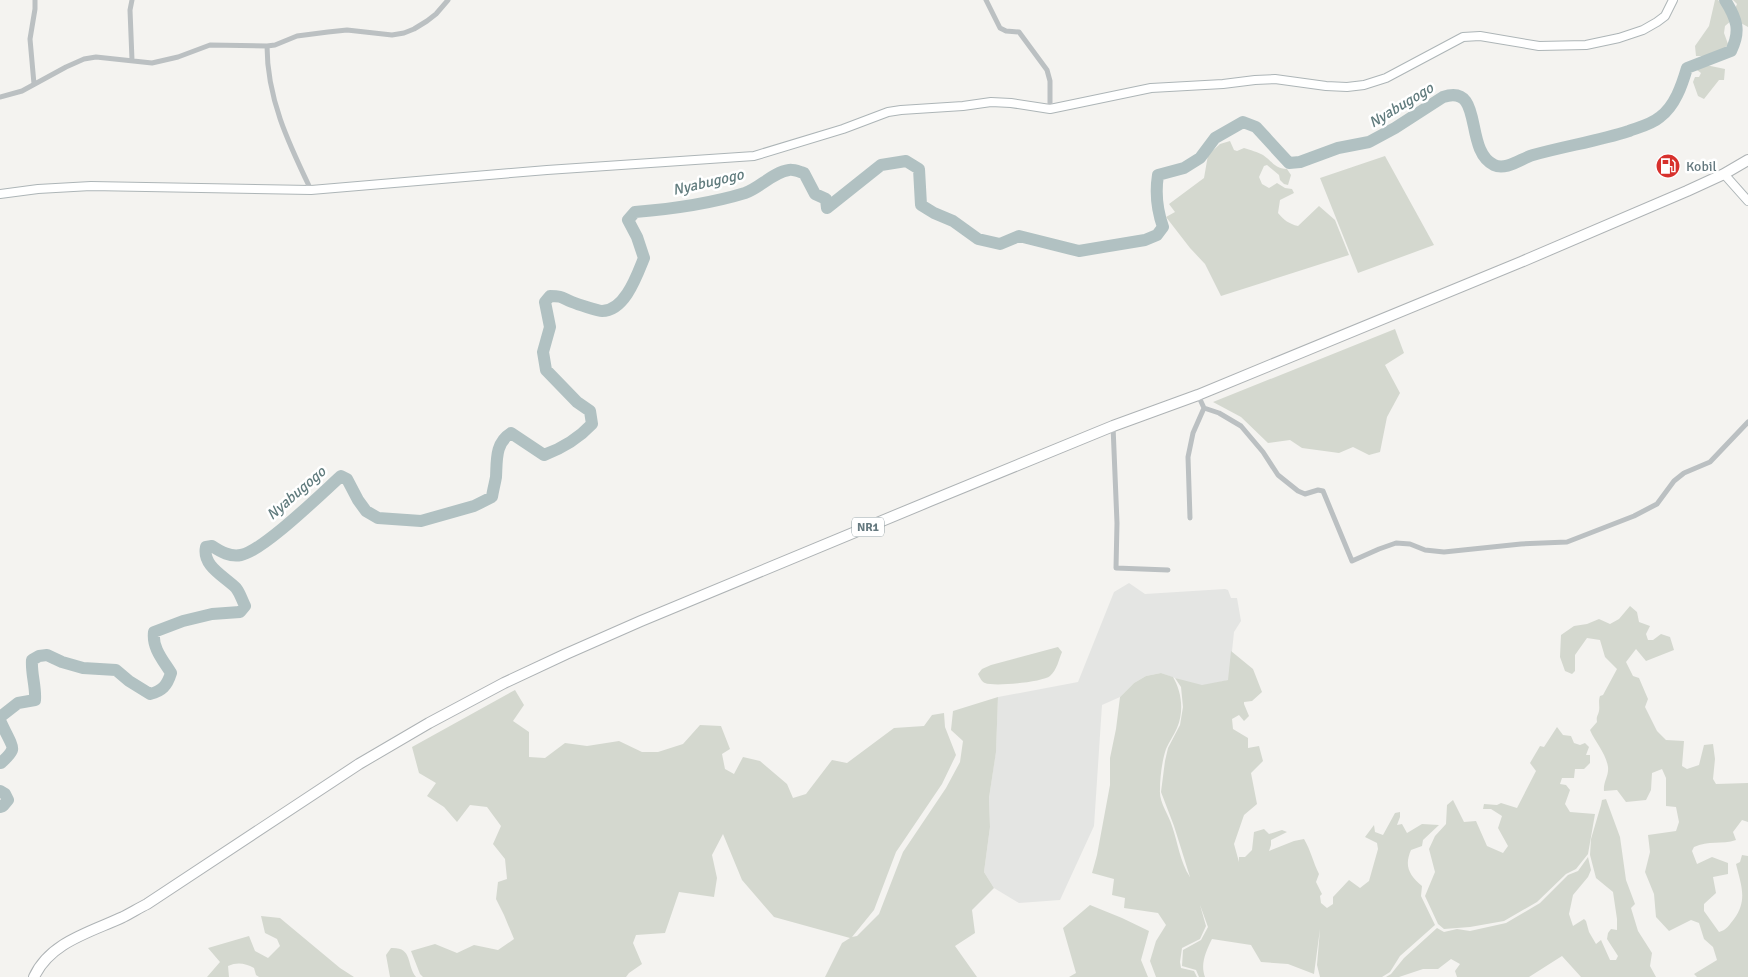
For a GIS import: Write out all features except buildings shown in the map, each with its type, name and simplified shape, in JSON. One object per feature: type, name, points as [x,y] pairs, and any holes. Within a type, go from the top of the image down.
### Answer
[{"type":"highway","name":"NR1","points":[[34,977],[37,970],[51,954],[72,940],[147,904],[359,764],[429,723],[504,684],[641,621],[1113,426],[1198,395],[1521,262],[1724,174],[1748,160]]},
{"type":"main road","points":[[0,194],[38,189],[91,186],[311,190],[548,170],[754,156],[843,129],[888,112],[901,110],[963,106],[991,102],[1050,109],[1151,88],[1275,79],[1347,87],[1386,78],[1463,37],[1480,36],[1539,46],[1586,45],[1619,38],[1643,30],[1657,22],[1665,16],[1673,0]]},
{"type":"main road","points":[[1724,174],[1748,201]]},
{"type":"street","points":[[34,84],[30,39],[36,9],[35,0]]},
{"type":"street","points":[[132,0],[130,10],[132,60]]},
{"type":"street","points":[[0,97],[22,91],[84,60],[101,57],[132,60],[142,63],[160,61],[210,45],[267,46],[275,45],[298,36],[348,30],[392,35],[404,33],[427,21],[448,0]]},
{"type":"street","points":[[986,0],[1000,28],[1006,31],[1019,32],[1047,70],[1050,81],[1050,109]]},
{"type":"street","points":[[267,46],[267,69],[272,93],[286,136],[311,190]]},
{"type":"street","points":[[1198,395],[1204,408],[1219,413],[1241,426],[1263,452],[1278,475],[1302,494],[1318,490],[1323,491],[1352,560],[1396,543],[1410,544],[1426,550],[1444,552],[1521,544],[1567,542],[1634,516],[1657,504],[1674,481],[1684,473],[1710,462],[1748,422]]},
{"type":"street","points":[[1190,518],[1188,457],[1193,432],[1204,408]]},
{"type":"street","points":[[1113,426],[1117,523],[1116,568],[1168,570]]},
{"type":"shaded area","points":[[1715,0],[1718,0],[1726,8],[1732,20],[1725,26],[1724,33],[1728,44],[1718,53],[1696,56],[1695,46],[1709,26]]},
{"type":"shaded area","points":[[1733,0],[1748,0],[1748,27],[1739,22],[1735,9],[1737,4]]},
{"type":"shaded area","points":[[1701,64],[1725,69],[1724,80],[1719,80],[1704,99],[1698,96],[1693,82],[1695,77],[1699,77],[1701,73],[1697,70]]},
{"type":"shaded area","points":[[1230,141],[1234,150],[1237,151],[1244,148],[1256,152],[1277,166],[1287,169],[1291,175],[1288,185],[1284,184],[1280,180],[1279,175],[1267,165],[1264,166],[1259,177],[1262,184],[1269,188],[1277,183],[1285,188],[1292,189],[1294,193],[1280,200],[1278,213],[1282,218],[1298,226],[1319,206],[1335,220],[1349,255],[1221,296],[1205,264],[1166,217],[1175,212],[1169,204],[1204,178],[1208,155],[1220,144]]},
{"type":"shaded area","points":[[1385,156],[1434,245],[1358,273],[1320,178]]},
{"type":"shaded area","points":[[1395,329],[1404,353],[1385,365],[1400,393],[1387,417],[1380,452],[1369,455],[1353,447],[1339,453],[1302,448],[1290,440],[1268,443],[1241,417],[1213,402]]},
{"type":"shaded area","points":[[1129,583],[1145,594],[1225,589],[1228,590],[1231,598],[1237,598],[1241,621],[1234,632],[1229,680],[1202,686],[1161,673],[1146,676],[1134,683],[1120,697],[1102,705],[1094,826],[1060,900],[1019,903],[994,888],[984,872],[990,827],[989,798],[996,751],[998,697],[1078,682],[1114,592]]},
{"type":"shaded area","points":[[1630,606],[1637,612],[1639,622],[1650,626],[1646,634],[1648,640],[1653,640],[1661,634],[1670,637],[1674,650],[1646,661],[1636,649],[1626,662],[1633,676],[1639,678],[1648,699],[1645,707],[1657,731],[1666,740],[1684,741],[1682,766],[1687,769],[1699,765],[1704,745],[1713,744],[1715,759],[1713,779],[1716,784],[1748,783],[1748,822],[1742,820],[1733,832],[1736,840],[1699,845],[1694,847],[1692,851],[1697,864],[1712,857],[1728,863],[1728,874],[1713,877],[1716,893],[1704,904],[1704,911],[1719,932],[1724,930],[1734,919],[1741,905],[1742,892],[1736,864],[1740,862],[1742,855],[1748,856],[1748,977],[1697,977],[1694,974],[1717,960],[1713,947],[1704,939],[1699,923],[1691,920],[1669,931],[1656,917],[1654,894],[1645,872],[1650,852],[1648,835],[1676,831],[1679,822],[1676,807],[1666,806],[1666,778],[1662,769],[1652,773],[1651,790],[1646,800],[1626,802],[1617,790],[1604,791],[1608,770],[1607,762],[1590,730],[1597,722],[1600,696],[1603,695],[1617,669],[1605,657],[1600,640],[1587,638],[1575,655],[1575,671],[1572,674],[1565,671],[1560,657],[1561,635],[1574,626],[1587,624],[1599,619],[1610,624],[1619,619]]},
{"type":"shaded area","points":[[1058,647],[1062,652],[1058,664],[1052,674],[1046,678],[1018,683],[990,684],[983,682],[978,674],[982,669],[991,665]]},
{"type":"shaded area","points":[[1231,651],[1253,669],[1262,692],[1252,701],[1244,702],[1249,716],[1244,721],[1239,715],[1232,719],[1233,729],[1248,738],[1248,748],[1259,746],[1263,761],[1251,773],[1257,804],[1244,815],[1234,844],[1239,862],[1239,857],[1245,857],[1252,850],[1254,832],[1264,829],[1269,834],[1282,830],[1287,832],[1271,840],[1269,851],[1304,839],[1319,874],[1316,882],[1322,894],[1320,896],[1321,903],[1327,908],[1333,904],[1333,897],[1349,880],[1360,888],[1369,881],[1378,849],[1377,843],[1365,837],[1374,825],[1375,832],[1383,835],[1395,813],[1400,812],[1397,825],[1402,824],[1407,833],[1422,824],[1439,825],[1423,840],[1422,846],[1411,850],[1408,861],[1411,874],[1422,886],[1421,896],[1435,925],[1400,956],[1390,972],[1382,977],[1320,977],[1317,965],[1320,929],[1314,974],[1288,964],[1261,962],[1251,945],[1212,939],[1203,962],[1205,977],[1199,977],[1196,970],[1182,966],[1183,950],[1201,940],[1208,927],[1200,905],[1206,926],[1200,939],[1182,948],[1180,962],[1181,968],[1194,971],[1197,977],[1156,977],[1150,961],[1156,941],[1166,925],[1158,913],[1124,908],[1125,898],[1112,895],[1114,879],[1092,873],[1110,785],[1110,758],[1120,697],[1134,683],[1146,676],[1161,673],[1173,677],[1176,683],[1181,702],[1181,715],[1163,759],[1160,795],[1172,826],[1181,859],[1190,877],[1161,792],[1168,748],[1180,725],[1183,707],[1181,687],[1175,678],[1202,685],[1228,680]]},
{"type":"shaded area","points":[[515,690],[524,705],[513,721],[529,732],[529,757],[545,758],[565,743],[587,746],[619,741],[642,752],[658,752],[683,744],[700,725],[721,726],[730,749],[722,754],[725,769],[734,774],[743,757],[760,761],[787,784],[793,798],[806,794],[832,760],[847,763],[894,728],[924,726],[932,715],[944,713],[945,727],[956,755],[942,784],[896,852],[874,910],[852,937],[857,936],[879,914],[903,852],[946,788],[960,762],[963,741],[951,730],[953,711],[998,697],[996,752],[989,798],[990,827],[984,872],[994,888],[972,910],[975,933],[955,946],[977,977],[825,977],[842,943],[850,938],[774,917],[742,880],[723,834],[712,855],[717,878],[714,897],[679,892],[665,933],[636,935],[633,943],[642,964],[626,977],[423,977],[411,951],[435,944],[457,953],[474,945],[498,950],[514,939],[496,899],[498,882],[507,879],[505,859],[493,844],[501,826],[487,807],[470,805],[457,822],[444,807],[427,796],[436,783],[419,773],[412,747]]},
{"type":"shaded area","points":[[1557,727],[1563,735],[1571,736],[1574,743],[1580,745],[1585,743],[1589,747],[1586,755],[1590,755],[1590,763],[1584,769],[1575,769],[1574,778],[1562,778],[1560,784],[1566,785],[1570,790],[1565,804],[1570,812],[1595,814],[1588,854],[1576,869],[1566,874],[1537,902],[1504,921],[1444,929],[1438,924],[1425,896],[1435,872],[1429,849],[1435,836],[1446,824],[1447,805],[1453,800],[1464,822],[1476,821],[1487,846],[1503,853],[1508,846],[1498,828],[1502,816],[1491,809],[1483,809],[1484,804],[1497,805],[1501,803],[1517,808],[1536,771],[1530,763],[1540,746],[1544,747]]},
{"type":"shaded area","points":[[1606,799],[1620,837],[1626,880],[1635,904],[1631,908],[1638,931],[1652,953],[1650,966],[1656,977],[1581,977],[1562,956],[1529,977],[1457,977],[1455,971],[1460,964],[1451,959],[1438,969],[1423,969],[1399,977],[1386,977],[1437,928],[1444,932],[1457,929],[1470,931],[1506,923],[1540,903],[1568,875],[1578,871],[1588,857],[1591,870],[1588,877],[1573,895],[1569,914],[1573,926],[1584,919],[1596,944],[1601,940],[1610,960],[1616,960],[1618,956],[1607,939],[1611,929],[1617,930],[1613,892],[1596,878],[1590,855],[1591,839],[1602,800]]},
{"type":"shaded area","points":[[1090,905],[1149,931],[1141,960],[1148,977],[1069,977],[1076,973],[1063,928]]},
{"type":"shaded area","points":[[261,916],[280,918],[340,968],[354,977],[259,977],[256,975],[254,968],[238,964],[228,966],[229,977],[207,977],[220,962],[208,948],[249,936],[255,951],[268,958],[280,946],[277,939],[265,933]]},
{"type":"shaded area","points":[[391,948],[398,948],[406,953],[416,977],[390,977],[386,955]]},
{"type":"waterway","name":"Nyabugogo","points":[[0,717],[18,703],[35,700],[32,660],[39,656],[47,655],[83,668],[116,670],[150,694],[161,689],[166,685],[171,673],[156,649],[154,632],[183,621],[212,614],[240,612],[245,606],[236,588],[215,570],[207,560],[206,547],[212,546],[229,555],[241,555],[251,551],[277,533],[341,476],[347,479],[366,511],[378,518],[421,521],[474,506],[492,497],[499,447],[511,433],[544,455],[576,439],[592,424],[590,411],[577,402],[546,370],[543,352],[550,327],[545,302],[550,296],[558,296],[602,311],[610,309],[624,299],[644,258],[637,237],[628,220],[635,212],[690,206],[731,197],[751,191],[777,174],[791,170],[804,173],[815,194],[826,199],[827,208],[881,165],[906,161],[919,169],[921,205],[953,221],[978,239],[1000,244],[1019,236],[1079,251],[1145,240],[1157,235],[1163,227],[1157,202],[1158,175],[1184,168],[1200,158],[1215,138],[1243,122],[1256,127],[1289,163],[1300,162],[1338,148],[1369,142],[1395,128],[1443,97],[1456,95],[1464,100],[1469,108],[1479,146],[1485,157],[1494,165],[1499,166],[1509,165],[1533,155],[1605,138],[1646,125],[1657,119],[1670,107],[1680,88],[1687,68],[1731,51],[1737,31],[1735,19],[1725,0]]},
{"type":"waterway","name":"Nyabugogo","points":[[0,720],[12,748],[9,755],[0,763]]},
{"type":"waterway","name":"Nyabugogo","points":[[0,791],[5,794],[8,800],[0,807]]},
{"type":"place","name":"Kobil","points":[[1668,166]]}]
